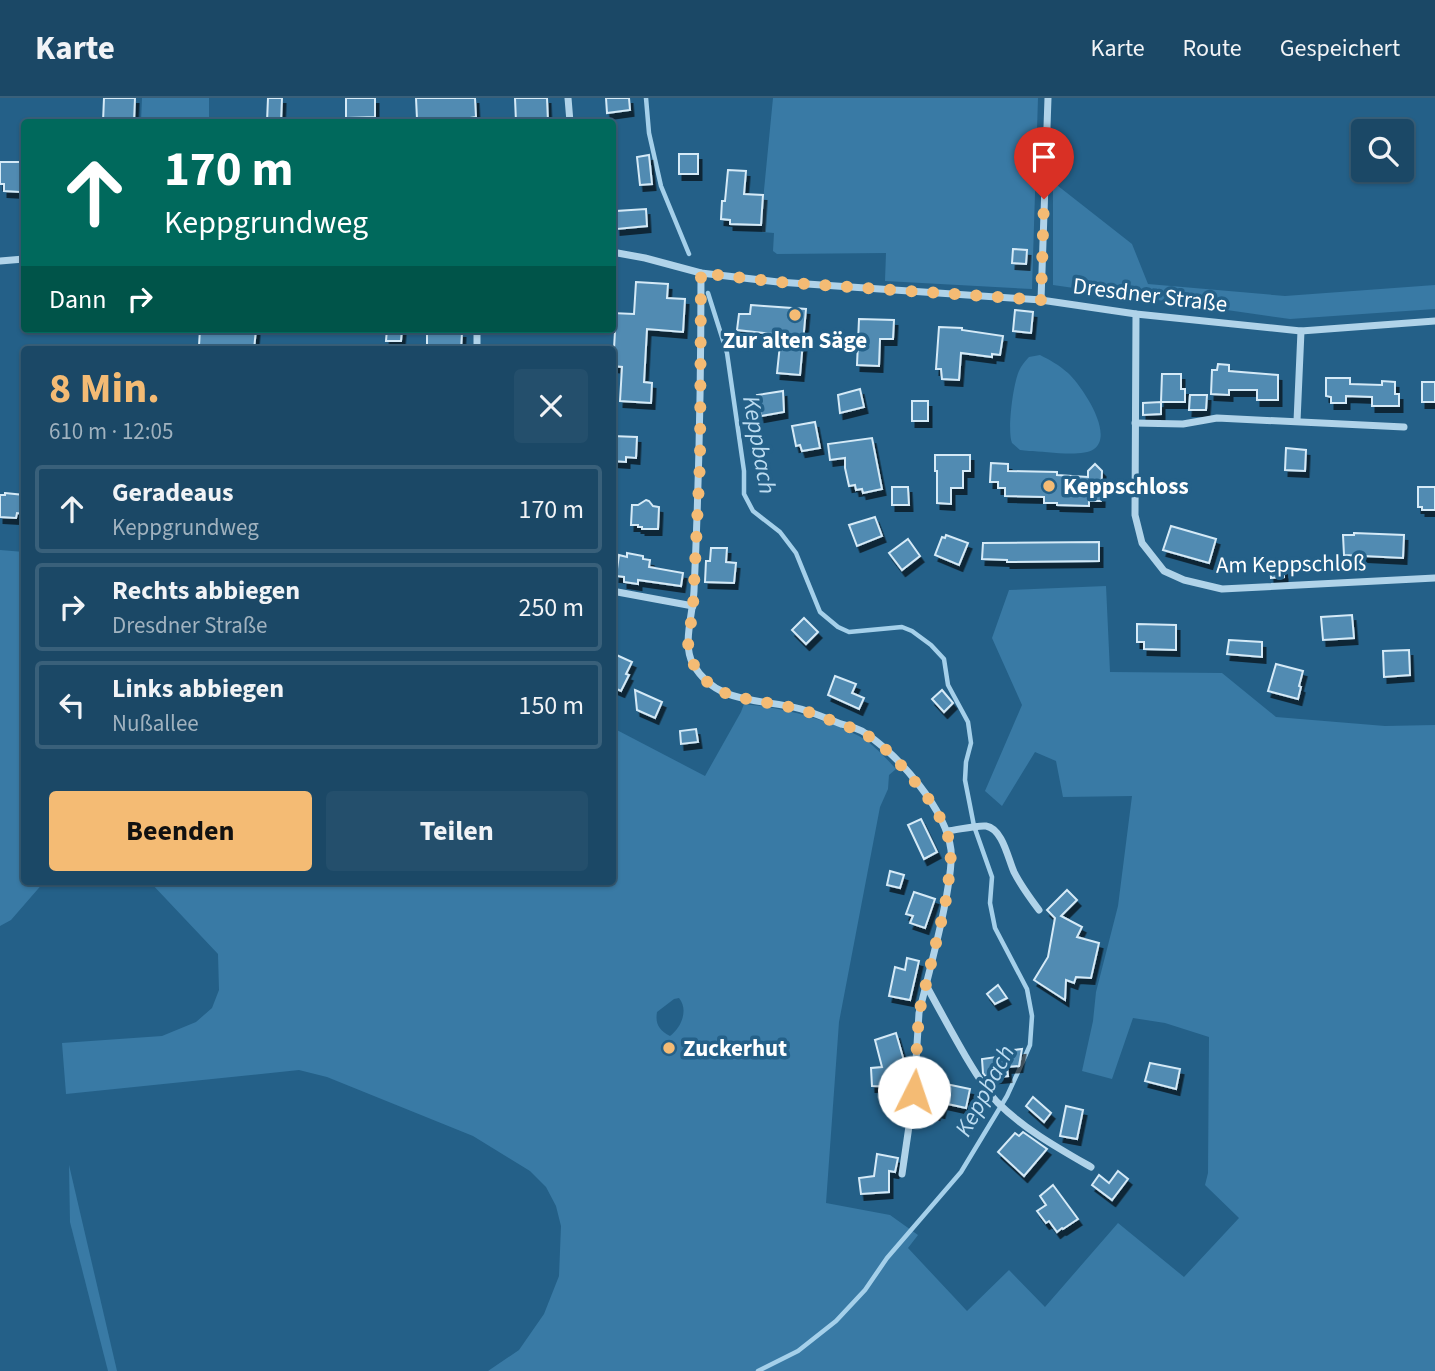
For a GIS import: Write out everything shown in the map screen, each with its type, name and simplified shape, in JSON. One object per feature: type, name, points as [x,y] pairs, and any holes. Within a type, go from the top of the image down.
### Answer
[{"type":"street","points":[[568,98],[570,119]]},
{"type":"street","points":[[1041,300],[1048,98]]},
{"type":"street","name":"Dresdner Straße","points":[[616,253],[701,273],[778,282],[1041,300],[1136,314],[1301,331],[1435,321]]},
{"type":"street","points":[[0,261],[21,259]]},
{"type":"street","points":[[701,273],[700,462],[693,606],[688,646],[692,662],[711,686],[731,696],[800,709],[863,732],[890,753],[918,784],[947,831],[951,852],[950,870],[945,906],[919,1013],[914,1092],[902,1174]]},
{"type":"street","name":"Am Keppschloß","points":[[1136,314],[1135,515],[1142,543],[1164,571],[1184,580],[1222,589],[1435,578]]},
{"type":"street","points":[[1297,421],[1301,331]]},
{"type":"street","points":[[1135,423],[1183,424],[1217,418],[1404,426]]},
{"type":"street","points":[[616,593],[693,606]]},
{"type":"street","points":[[947,831],[987,826],[995,830],[1003,842],[1014,872],[1039,910]]},
{"type":"street","points":[[926,985],[978,1077],[995,1099],[1010,1114],[1055,1146],[1091,1167]]},
{"type":"shaded area","points":[[142,98],[209,98],[209,119],[141,119]]},
{"type":"shaded area","points":[[773,98],[1038,98],[1032,289],[885,281],[886,253],[777,254],[773,251],[774,233],[762,232]]},
{"type":"shaded area","points":[[1053,182],[1132,244],[1148,284],[1285,296],[1435,285],[1435,309],[1290,319],[1053,285]]},
{"type":"shaded area","points":[[1040,355],[1068,373],[1094,410],[1101,432],[1094,449],[1072,454],[1029,451],[1020,450],[1012,443],[1010,418],[1017,377],[1029,357]]},
{"type":"shaded area","points":[[0,550],[21,552],[21,885],[41,885],[11,920],[0,926]]},
{"type":"shaded area","points":[[1106,586],[1110,672],[1222,673],[1276,717],[1385,726],[1435,725],[1435,1371],[488,1371],[519,1350],[544,1314],[559,1276],[561,1226],[556,1206],[546,1187],[530,1171],[473,1136],[327,1077],[299,1070],[66,1094],[62,1043],[162,1036],[196,1022],[212,1008],[219,990],[218,954],[153,885],[616,885],[616,730],[705,776],[744,704],[773,708],[817,719],[859,736],[896,769],[889,775],[888,789],[880,807],[839,1022],[826,1203],[890,1215],[918,1235],[908,1248],[967,1311],[1009,1270],[1045,1307],[1118,1223],[1184,1277],[1239,1218],[1205,1185],[1208,1173],[1209,1037],[1165,1023],[1133,1018],[1112,1079],[1082,1071],[1093,1021],[1096,992],[1118,906],[1132,796],[1063,797],[1056,761],[1035,752],[1002,806],[985,791],[1022,705],[992,638],[1009,590]],"holes":[[[679,998],[683,1008],[682,1018],[670,1036],[659,1026],[657,1012]]]},
{"type":"shaded area","points":[[69,1165],[117,1371],[108,1371],[70,1222]]},
{"type":"building","points":[[104,98],[135,98],[134,119],[103,119]]},
{"type":"building","points":[[268,98],[282,98],[281,119],[267,119]]},
{"type":"building","points":[[346,98],[375,98],[375,117],[346,118]]},
{"type":"building","points":[[416,98],[475,98],[476,117],[417,119]]},
{"type":"building","points":[[515,98],[547,98],[548,119],[516,119]]},
{"type":"building","points":[[606,98],[629,98],[630,110],[607,113]]},
{"type":"building","points":[[679,154],[698,154],[698,174],[679,174]]},
{"type":"building","points":[[649,155],[652,184],[640,185],[637,157]]},
{"type":"building","points":[[0,162],[21,162],[20,192],[4,191],[4,184],[0,184]]},
{"type":"building","points":[[728,170],[746,171],[744,194],[763,195],[761,225],[730,224],[730,220],[721,219]]},
{"type":"building","points":[[646,209],[647,226],[617,229],[616,211]]},
{"type":"building","points":[[1013,249],[1027,250],[1026,264],[1012,263]]},
{"type":"building","points":[[636,282],[668,284],[667,298],[685,299],[683,332],[647,329],[644,382],[652,383],[651,403],[620,401],[622,367],[616,366],[616,313],[634,314]]},
{"type":"building","points":[[751,305],[806,309],[800,375],[777,373],[781,335],[737,330],[739,314],[750,314]]},
{"type":"building","points":[[1015,310],[1033,312],[1031,333],[1013,331]]},
{"type":"building","points":[[859,319],[894,320],[893,339],[880,339],[879,366],[857,365]]},
{"type":"building","points":[[939,327],[962,328],[1003,336],[1000,355],[992,354],[992,357],[961,353],[959,380],[942,379],[941,369],[936,369]]},
{"type":"building","points":[[200,333],[256,333],[254,346],[199,346]]},
{"type":"building","points":[[387,333],[402,333],[401,341],[386,341]]},
{"type":"building","points":[[427,333],[462,333],[461,346],[427,346]]},
{"type":"building","points":[[1218,364],[1229,365],[1229,371],[1278,375],[1278,400],[1257,400],[1257,390],[1229,390],[1229,395],[1211,394],[1212,370],[1217,370]]},
{"type":"building","points":[[1162,374],[1181,374],[1181,389],[1185,389],[1185,402],[1161,402]]},
{"type":"building","points":[[1326,378],[1350,378],[1350,384],[1382,385],[1382,381],[1395,382],[1399,406],[1372,406],[1372,397],[1346,396],[1346,403],[1331,403],[1331,397],[1326,396]]},
{"type":"building","points":[[1422,382],[1435,382],[1435,402],[1422,402]]},
{"type":"building","points":[[860,389],[864,407],[840,413],[838,395]]},
{"type":"building","points":[[783,391],[784,412],[761,416],[757,395]]},
{"type":"building","points":[[1190,395],[1207,395],[1206,410],[1189,410]]},
{"type":"building","points":[[912,401],[928,401],[928,421],[912,421]]},
{"type":"building","points":[[1161,402],[1161,414],[1143,415],[1143,403]]},
{"type":"building","points":[[815,422],[820,448],[802,451],[800,445],[796,446],[792,426]]},
{"type":"building","points":[[616,436],[637,437],[636,458],[626,457],[626,462],[616,461]]},
{"type":"building","points":[[872,438],[882,489],[863,493],[862,489],[856,490],[855,485],[849,486],[845,458],[830,460],[828,444]]},
{"type":"building","points":[[1286,448],[1306,450],[1305,471],[1285,470]]},
{"type":"building","points":[[935,455],[970,455],[970,471],[963,471],[963,488],[951,488],[951,504],[937,503]]},
{"type":"building","name":"Keppschloss","points":[[991,463],[1008,464],[1008,471],[1057,472],[1057,475],[1088,477],[1088,471],[1095,464],[1102,471],[1101,501],[1089,501],[1089,506],[1057,505],[1044,503],[1044,497],[1005,496],[1005,488],[998,488],[998,482],[990,482]]},
{"type":"building","points":[[892,487],[908,487],[909,505],[892,505]]},
{"type":"building","points":[[1418,487],[1435,487],[1435,510],[1422,510],[1422,507],[1418,507]]},
{"type":"building","points":[[0,495],[21,495],[21,514],[17,513],[16,518],[0,517]]},
{"type":"building","points":[[646,500],[659,507],[658,529],[642,529],[638,525],[631,525],[632,505]]},
{"type":"building","points":[[875,517],[882,536],[857,546],[849,525]]},
{"type":"building","points":[[1171,526],[1216,539],[1209,563],[1163,550]]},
{"type":"building","points":[[946,535],[968,543],[959,565],[935,555],[942,537],[945,538]]},
{"type":"building","points":[[1343,535],[1404,535],[1403,558],[1344,555]]},
{"type":"building","points":[[908,539],[920,556],[902,570],[889,553]]},
{"type":"building","points":[[1099,542],[1099,561],[1007,562],[982,559],[983,543]]},
{"type":"building","points":[[711,548],[727,548],[726,562],[736,563],[734,583],[705,582],[706,561],[710,561]]},
{"type":"building","points":[[627,553],[650,560],[649,567],[683,573],[681,586],[638,580],[638,584],[624,582],[624,577],[616,576],[619,555],[627,557]]},
{"type":"building","points":[[1270,562],[1284,562],[1284,577],[1271,578]]},
{"type":"building","points":[[1352,615],[1354,638],[1323,640],[1321,617]]},
{"type":"building","points":[[804,618],[818,632],[806,644],[792,630]]},
{"type":"building","points":[[1137,624],[1176,625],[1176,650],[1144,649],[1144,642],[1137,642]]},
{"type":"building","points":[[1229,640],[1262,642],[1262,657],[1227,654]]},
{"type":"building","points":[[1409,650],[1410,675],[1384,677],[1383,651]]},
{"type":"building","points":[[616,655],[632,662],[621,691],[616,689]]},
{"type":"building","points":[[1276,664],[1303,671],[1298,699],[1268,691]]},
{"type":"building","points":[[835,676],[856,684],[852,693],[864,698],[859,709],[828,695]]},
{"type":"building","points":[[635,690],[662,702],[655,718],[637,710]]},
{"type":"building","points":[[942,690],[953,703],[944,712],[932,699]]},
{"type":"building","points":[[696,729],[698,742],[681,744],[680,731]]},
{"type":"building","points":[[921,819],[937,852],[924,859],[908,825]]},
{"type":"building","points":[[890,871],[904,875],[900,888],[887,885]]},
{"type":"building","points":[[1067,890],[1077,900],[1061,916],[1082,927],[1077,937],[1099,943],[1091,978],[1076,977],[1074,983],[1066,980],[1065,1000],[1034,980],[1048,957],[1055,918],[1047,910]]},
{"type":"building","points":[[914,892],[935,899],[925,928],[910,923],[913,916],[906,914]]},
{"type":"building","points":[[907,958],[919,961],[910,1000],[889,996],[895,967],[905,970]]},
{"type":"building","points":[[998,985],[1007,998],[995,1004],[987,994]]},
{"type":"building","points":[[896,1033],[909,1078],[908,1087],[872,1086],[871,1068],[882,1067],[875,1040]]},
{"type":"building","points":[[1022,1049],[1019,1066],[1007,1067],[1008,1076],[987,1078],[983,1073],[982,1059],[1004,1056],[1004,1051]]},
{"type":"building","points":[[1150,1063],[1180,1069],[1176,1089],[1145,1081]]},
{"type":"building","points":[[927,1080],[970,1089],[966,1108],[943,1103],[941,1112],[937,1111],[936,1114],[921,1111]]},
{"type":"building","points":[[1033,1097],[1051,1113],[1044,1122],[1026,1106]]},
{"type":"building","points":[[1066,1106],[1083,1110],[1077,1139],[1060,1136]]},
{"type":"building","points":[[1023,1132],[1047,1149],[1024,1176],[998,1152],[1015,1133],[1019,1136]]},
{"type":"building","points":[[877,1154],[898,1158],[895,1172],[889,1171],[889,1192],[861,1194],[859,1178],[874,1176]]},
{"type":"building","points":[[1118,1171],[1128,1179],[1112,1200],[1092,1185],[1099,1175],[1109,1183]]},
{"type":"building","points":[[1053,1185],[1078,1219],[1057,1232],[1037,1211],[1046,1205],[1040,1196]]},
{"type":"waterway","name":"Keppbach","points":[[646,98],[649,133],[661,186],[689,254]]},
{"type":"waterway","name":"Keppbach","points":[[708,293],[727,353],[744,471],[744,494],[753,511],[780,532],[796,553],[820,612],[838,627],[849,632],[902,627],[931,645],[944,659],[948,685],[968,722],[971,743],[965,780],[974,826],[992,877],[990,903],[995,928],[1027,989],[1032,1016],[1030,1045],[1019,1070],[1007,1096],[961,1172],[887,1258],[865,1290],[836,1321],[798,1351],[758,1371]]},
{"type":"place","name":"Zur alten Säge","points":[[795,315]]},
{"type":"place","name":"Keppschloss","points":[[1049,486]]},
{"type":"place","name":"Zuckerhut","points":[[669,1048]]},
{"type":"route","points":[[914,1092],[919,1013],[945,906],[950,870],[951,852],[947,831],[918,784],[890,753],[863,732],[800,709],[731,696],[711,686],[692,662],[688,646],[693,606],[700,462],[701,273],[778,282],[1041,300],[1044,199]]}]
